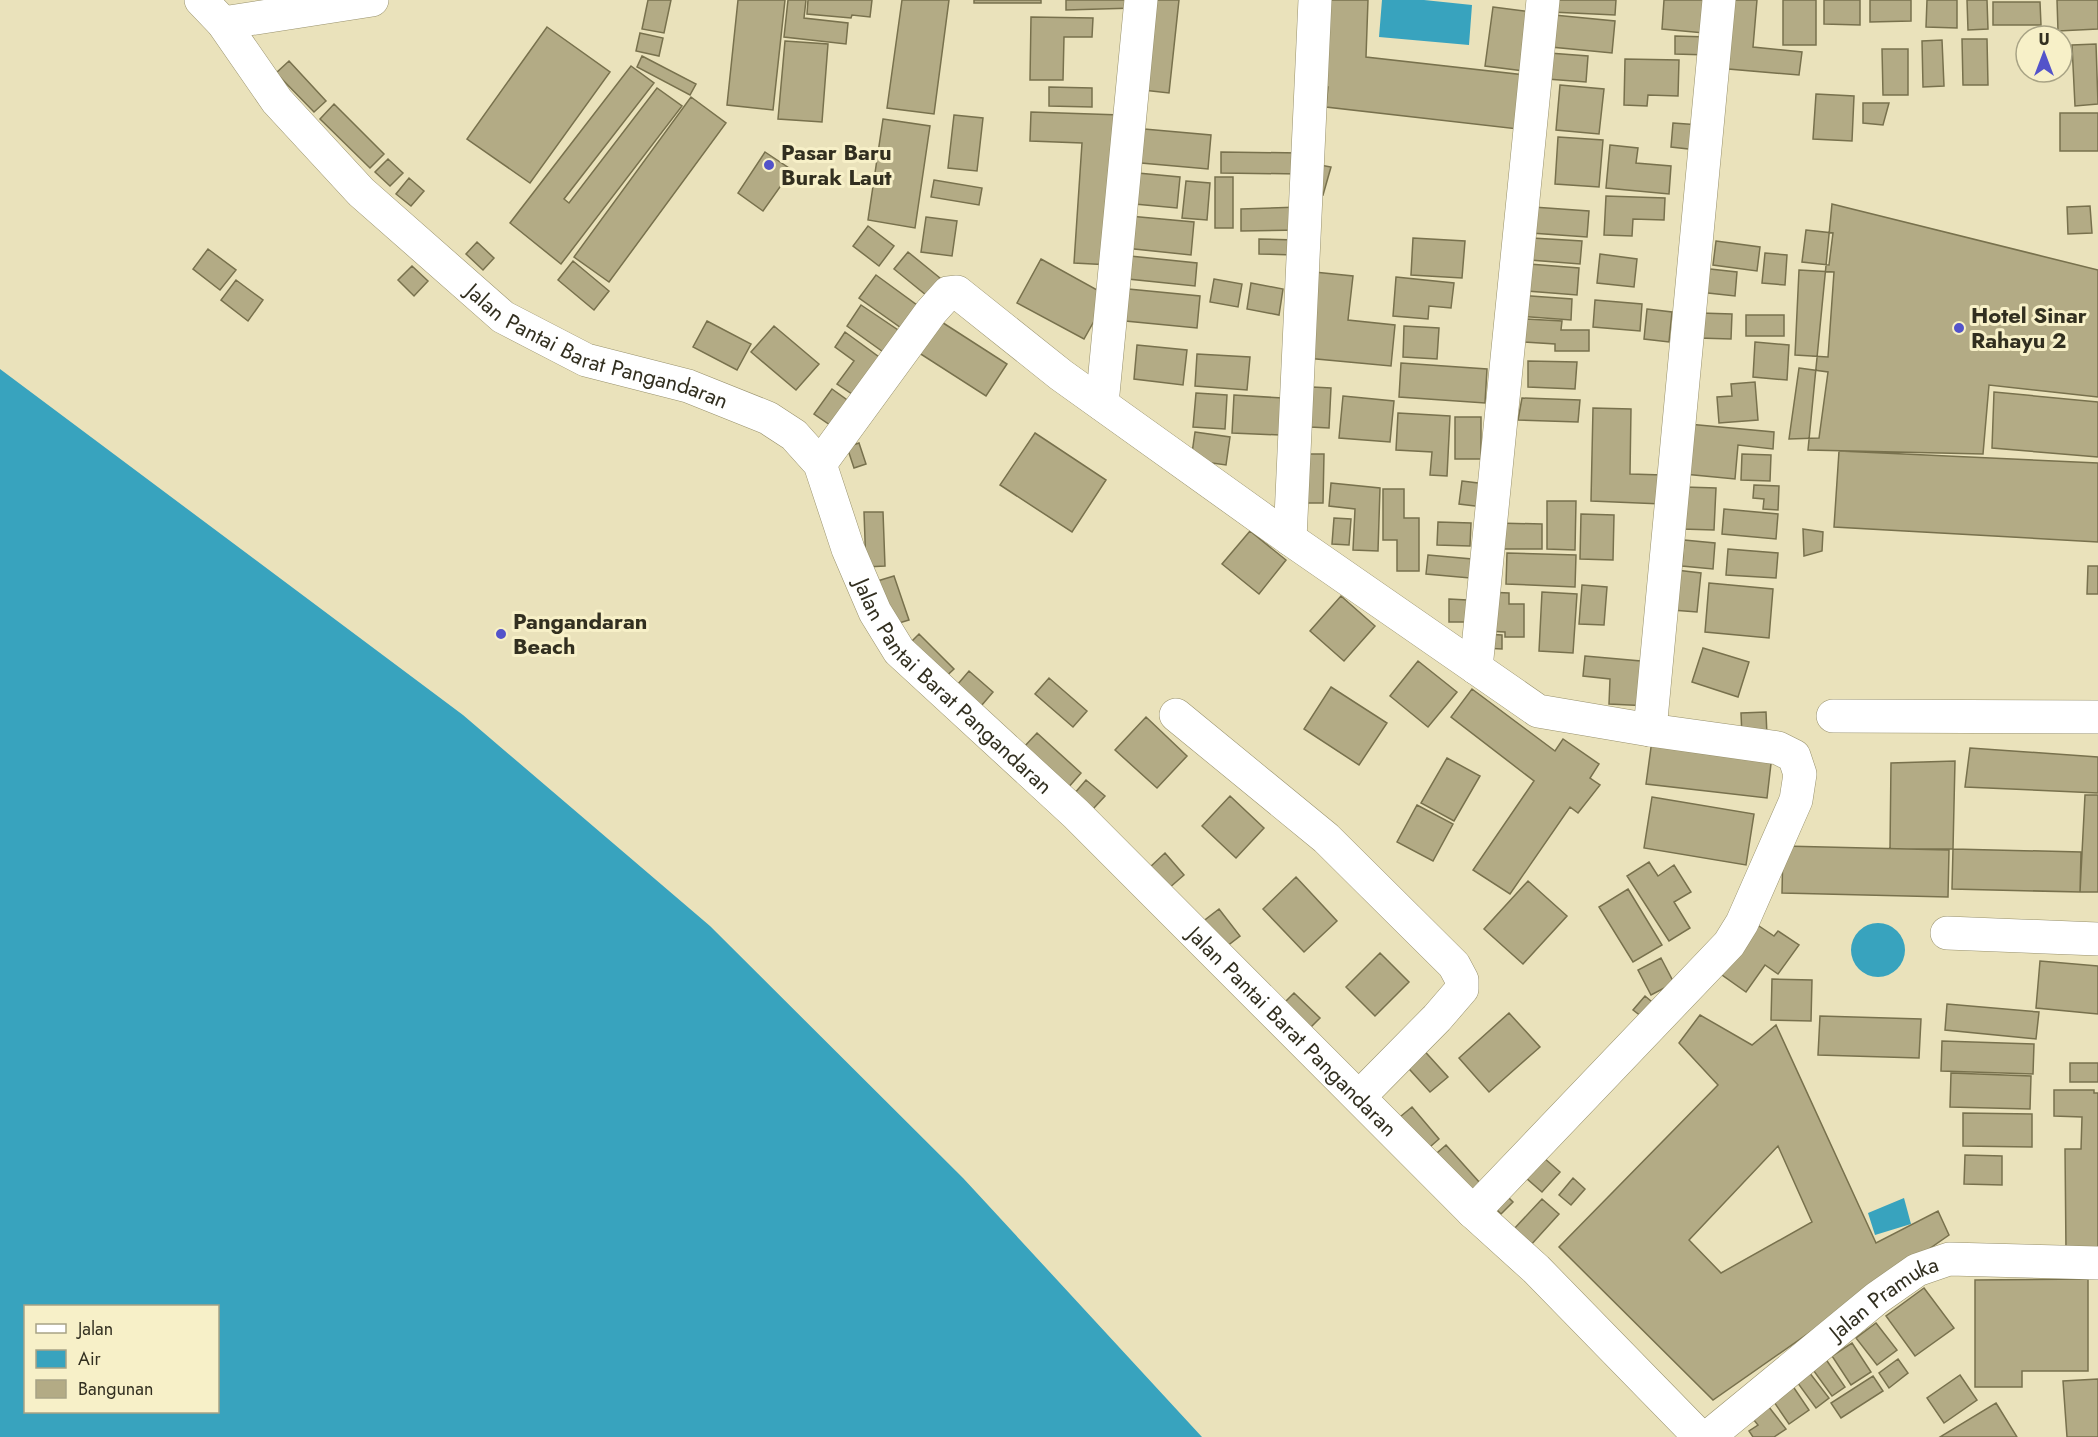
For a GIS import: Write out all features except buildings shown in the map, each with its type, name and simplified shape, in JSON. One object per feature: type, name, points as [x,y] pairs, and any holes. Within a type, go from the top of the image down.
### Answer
[{"type":"street","points":[[212,12],[372,0]]},
{"type":"street","points":[[1102,404],[1141,0]]},
{"type":"street","points":[[1290,539],[1315,0]]},
{"type":"street","points":[[1476,668],[1543,0]]},
{"type":"street","points":[[1650,730],[1719,0]]},
{"type":"street","name":"Jalan Pantai Barat Pangandaran","points":[[212,12],[277,101],[361,192],[503,317],[586,360],[688,386],[768,418],[794,435],[820,464],[852,559],[875,612],[899,651],[1076,814],[1473,1212],[1536,1269],[1700,1437]]},
{"type":"street","points":[[820,464],[931,312],[952,292],[957,292],[1061,375],[1290,539],[1538,711],[1778,748],[1794,756],[1800,774],[1796,800],[1742,923],[1729,944],[1473,1212]]},
{"type":"street","points":[[1176,715],[1326,838],[1454,965],[1462,980],[1462,989],[1437,1018],[1359,1097]]},
{"type":"street","points":[[1833,716],[2098,717]]},
{"type":"street","points":[[1947,933],[2098,939]]},
{"type":"street","name":"Jalan Pramuka","points":[[1708,1437],[1877,1298],[1917,1270],[1949,1259],[2098,1263]]},
{"type":"water","points":[[1382,0],[1424,0],[1472,5],[1469,45],[1379,37]]},
{"type":"water","points":[[0,369],[463,715],[710,926],[963,1178],[1202,1437],[0,1437]]},
{"type":"water","points":[[1878,923],[1888,925],[1897,931],[1903,940],[1905,950],[1903,960],[1897,969],[1888,975],[1878,977],[1868,975],[1859,969],[1853,960],[1851,950],[1853,940],[1859,931],[1868,925]]},
{"type":"water","points":[[1904,1198],[1911,1224],[1875,1235],[1868,1213]]},
{"type":"place","name":"Pasar Baru Burak Laut","points":[[769,165]]},
{"type":"place","name":"Hotel Sinar Rahayu 2","points":[[1959,328]]},
{"type":"place","name":"Pangandaran Beach","points":[[501,634]]}]
